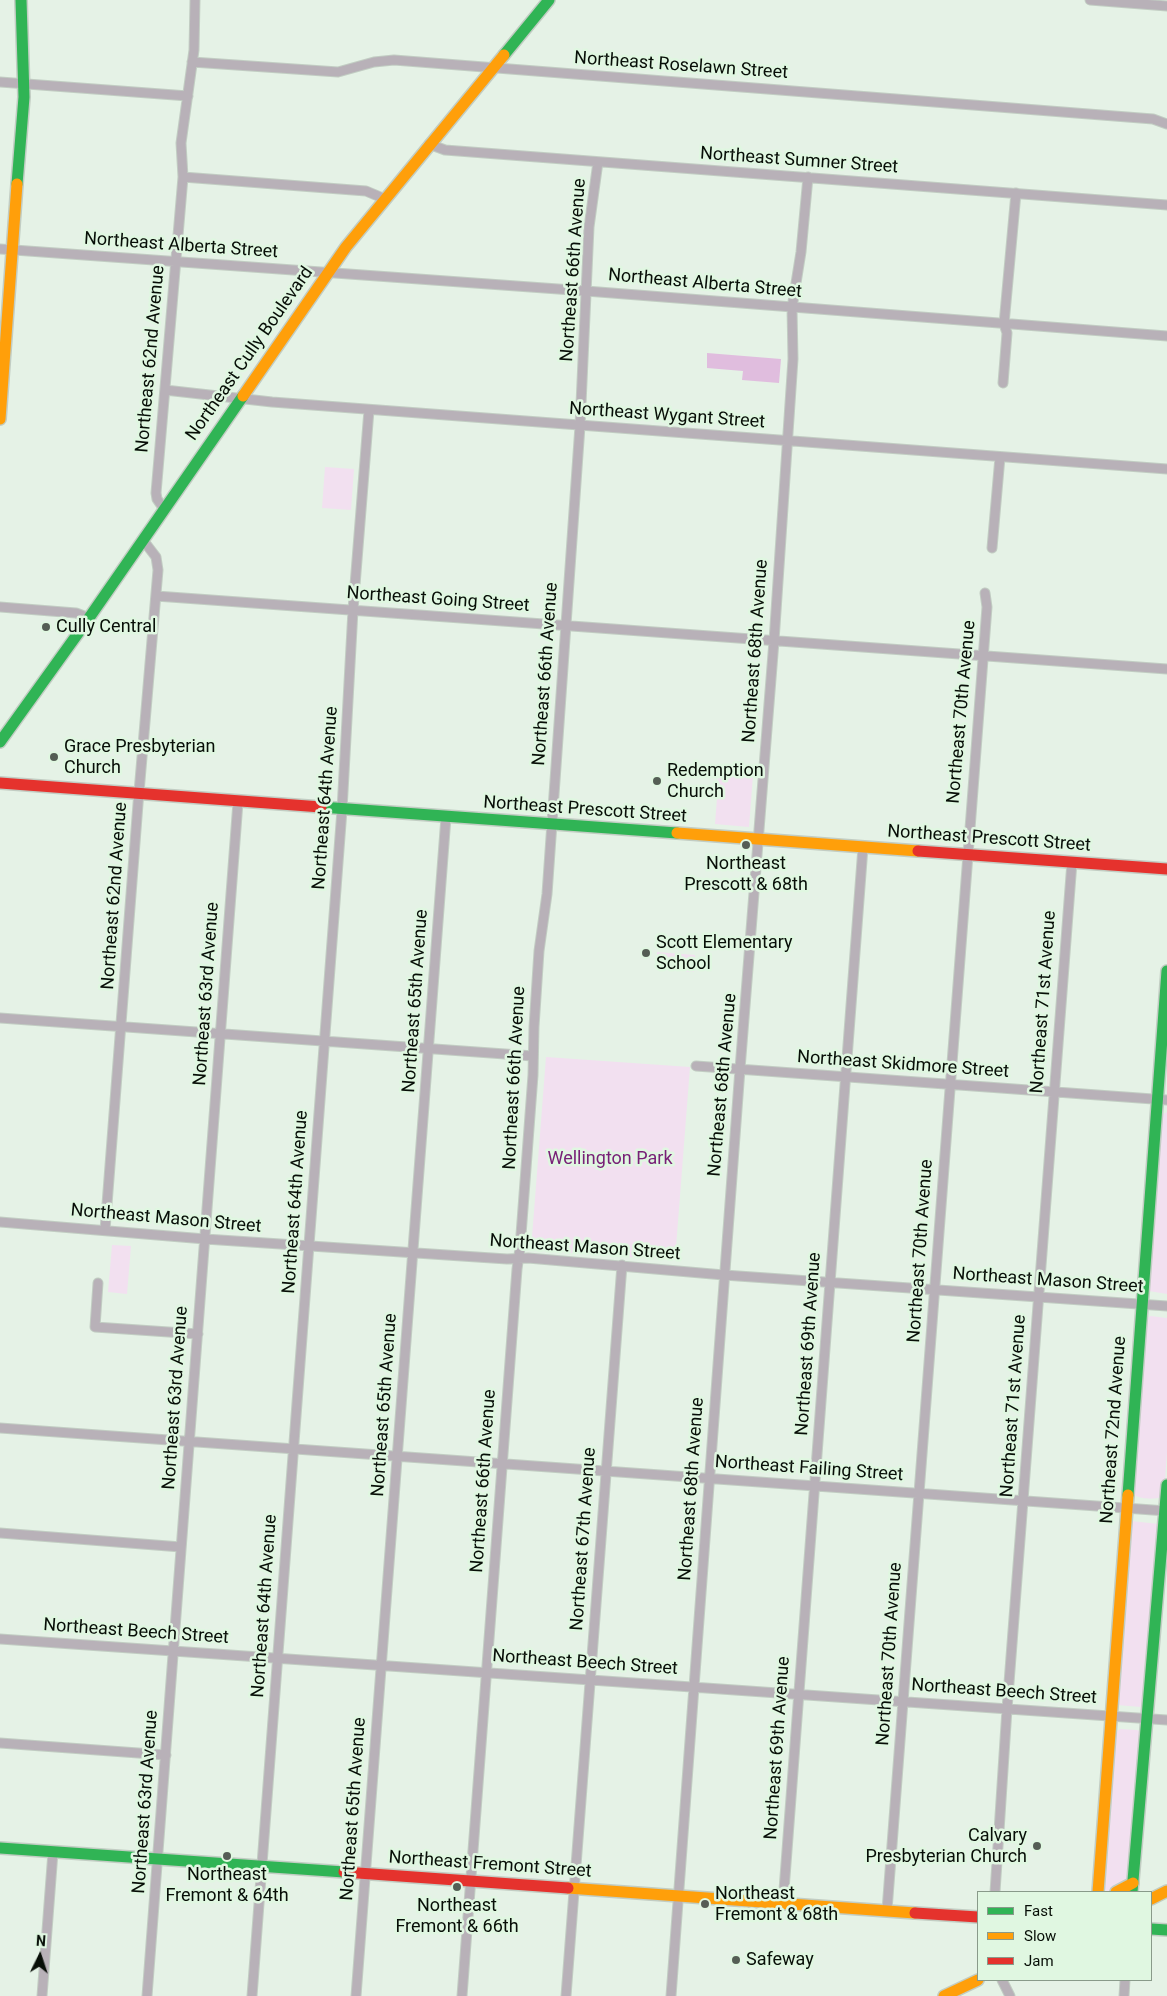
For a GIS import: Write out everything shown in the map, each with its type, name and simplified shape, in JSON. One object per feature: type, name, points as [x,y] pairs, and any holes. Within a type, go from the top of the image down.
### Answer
[{"type":"street","points":[[0,419],[24,83],[21,0]]},
{"type":"street","name":"Northeast 62nd Avenue","points":[[164,509],[156,493],[183,177],[181,152],[192,62],[195,0]]},
{"type":"street","name":"Northeast Cully Boulevard","points":[[0,742],[89,618],[361,227],[549,0]]},
{"type":"street","points":[[1090,0],[1167,6]]},
{"type":"street","name":"Northeast Roselawn Street","points":[[192,62],[324,72],[348,70],[384,60],[1153,119],[1167,124]]},
{"type":"street","points":[[0,82],[188,96]]},
{"type":"street","name":"Northeast Sumner Street","points":[[429,144],[445,150],[1167,205]]},
{"type":"street","name":"Northeast 66th Avenue","points":[[462,1996],[518,1259],[534,1075],[538,960],[546,904],[580,426],[590,227],[598,162]]},
{"type":"street","points":[[183,177],[366,191],[385,199]]},
{"type":"street","name":"Northeast 68th Avenue","points":[[671,1996],[724,1275],[774,641],[793,359],[792,308],[801,252],[808,177]]},
{"type":"street","points":[[1003,383],[1007,333],[1004,324],[1016,193]]},
{"type":"street","name":"Northeast Alberta Street","points":[[0,249],[586,291],[1167,336]]},
{"type":"street","name":"Northeast Wygant Street","points":[[165,390],[272,402],[369,410],[1167,469]]},
{"type":"street","name":"Northeast 64th Avenue","points":[[252,1996],[342,810],[353,610],[369,410]]},
{"type":"street","points":[[992,548],[1000,457]]},
{"type":"street","name":"Northeast 62nd Avenue","points":[[105,1230],[122,1028],[138,795],[158,562],[153,552],[143,540]]},
{"type":"street","name":"Northeast 70th Avenue","points":[[887,1910],[987,606],[985,594]]},
{"type":"street","name":"Northeast Going Street","points":[[156,596],[1167,669]]},
{"type":"street","points":[[0,607],[76,613],[89,618]]},
{"type":"street","name":"Northeast Prescott Street","points":[[0,783],[138,795],[1167,869]]},
{"type":"street","name":"Northeast 63rd Avenue","points":[[147,1996],[238,802]]},
{"type":"street","name":"Northeast 65th Avenue","points":[[356,1996],[446,817]]},
{"type":"street","name":"Northeast 69th Avenue","points":[[783,1903],[863,847]]},
{"type":"street","name":"Northeast 71st Avenue","points":[[995,1891],[1022,1501],[1072,862]]},
{"type":"street","name":"Northeast 72nd Avenue","points":[[1098,1891],[1141,1304],[1162,1100],[1167,971]]},
{"type":"street","points":[[0,1018],[534,1056]]},
{"type":"street","name":"Northeast Skidmore Street","points":[[696,1066],[1162,1100]]},
{"type":"street","name":"Northeast Mason Street","points":[[0,1222],[205,1239],[622,1265],[724,1275],[1167,1306]]},
{"type":"street","name":"Northeast 67th Avenue","points":[[566,1996],[622,1265]]},
{"type":"street","points":[[98,1283],[95,1327],[198,1334]]},
{"type":"street","name":"Northeast Failing Street","points":[[0,1428],[1166,1511]]},
{"type":"street","points":[[1120,1891],[1133,1888],[1167,1485]]},
{"type":"street","points":[[0,1533],[181,1547]]},
{"type":"street","name":"Northeast Beech Street","points":[[0,1639],[1167,1720]]},
{"type":"street","points":[[0,1743],[166,1755]]},
{"type":"street","name":"Northeast Fremont Street","points":[[0,1848],[977,1917]]},
{"type":"street","points":[[42,1996],[53,1852]]},
{"type":"street","points":[[1152,1899],[1167,1892]]},
{"type":"street","points":[[1152,1929],[1167,1930]]},
{"type":"street","points":[[944,1996],[977,1980]]},
{"type":"street","points":[[1002,1981],[1010,1996]]},
{"type":"street","points":[[1124,1996],[1125,1981]]},
{"type":"green space","points":[[325,467],[354,469],[351,510],[322,508]]},
{"type":"green space","points":[[719,772],[753,775],[749,827],[715,824]]},
{"type":"green space","points":[[657,952],[695,955],[694,972],[656,969]]},
{"type":"green space","name":"Wellington Park","points":[[546,1057],[690,1067],[675,1260],[531,1250]]},
{"type":"green space","points":[[1167,1112],[1167,1294],[1149,1291],[1161,1115]]},
{"type":"green space","points":[[112,1245],[131,1246],[127,1294],[108,1292]]},
{"type":"green space","points":[[1151,1316],[1167,1318],[1167,1452],[1164,1493],[1161,1497],[1151,1499],[1132,1494],[1146,1318]]},
{"type":"green space","points":[[1131,1521],[1159,1524],[1144,1706],[1141,1707],[1117,1705]]},
{"type":"green space","points":[[1120,1729],[1141,1732],[1128,1881],[1107,1891],[1104,1889],[1115,1733]]},
{"type":"shaded area","points":[[707,353],[781,359],[779,383],[742,380],[743,371],[707,368]]},
{"type":"traffic: fast","points":[[17,184],[24,97],[21,0]]},
{"type":"traffic: fast","points":[[504,55],[549,0]]},
{"type":"traffic: fast","points":[[0,742],[89,618],[243,396]]},
{"type":"traffic: fast","points":[[321,807],[677,833]]},
{"type":"traffic: fast","points":[[1128,1495],[1167,971]]},
{"type":"traffic: fast","points":[[1132,1891],[1167,1485]]},
{"type":"traffic: fast","points":[[0,1848],[344,1872]]},
{"type":"traffic: fast","points":[[1152,1929],[1167,1930]]},
{"type":"traffic: slow","points":[[243,396],[346,247],[504,55]]},
{"type":"traffic: slow","points":[[0,419],[17,184]]},
{"type":"traffic: slow","points":[[677,833],[918,851]]},
{"type":"traffic: slow","points":[[1098,1891],[1128,1495]]},
{"type":"traffic: slow","points":[[1118,1891],[1133,1883]]},
{"type":"traffic: slow","points":[[568,1888],[915,1913]]},
{"type":"traffic: slow","points":[[1152,1898],[1167,1891]]},
{"type":"traffic: slow","points":[[944,1996],[977,1980]]},
{"type":"traffic: jam","points":[[0,783],[321,807]]},
{"type":"traffic: jam","points":[[918,851],[1167,869]]},
{"type":"traffic: jam","points":[[344,1872],[568,1888]]},
{"type":"traffic: jam","points":[[915,1913],[977,1917]]},
{"type":"place","name":"Cully Central","points":[[46,627]]},
{"type":"place","name":"Grace Presbyterian Church","points":[[54,757]]},
{"type":"place","name":"Redemption Church","points":[[657,781]]},
{"type":"place","name":"Northeast Prescott & 68th","points":[[746,845]]},
{"type":"place","name":"Scott Elementary School","points":[[646,953]]},
{"type":"place","name":"Calvary Presbyterian Church","points":[[1037,1846]]},
{"type":"place","name":"Northeast Fremont & 64th","points":[[227,1856]]},
{"type":"place","name":"Northeast Fremont & 66th","points":[[457,1887]]},
{"type":"place","name":"Northeast Fremont & 68th","points":[[705,1904]]},
{"type":"place","name":"Safeway","points":[[736,1960]]}]
